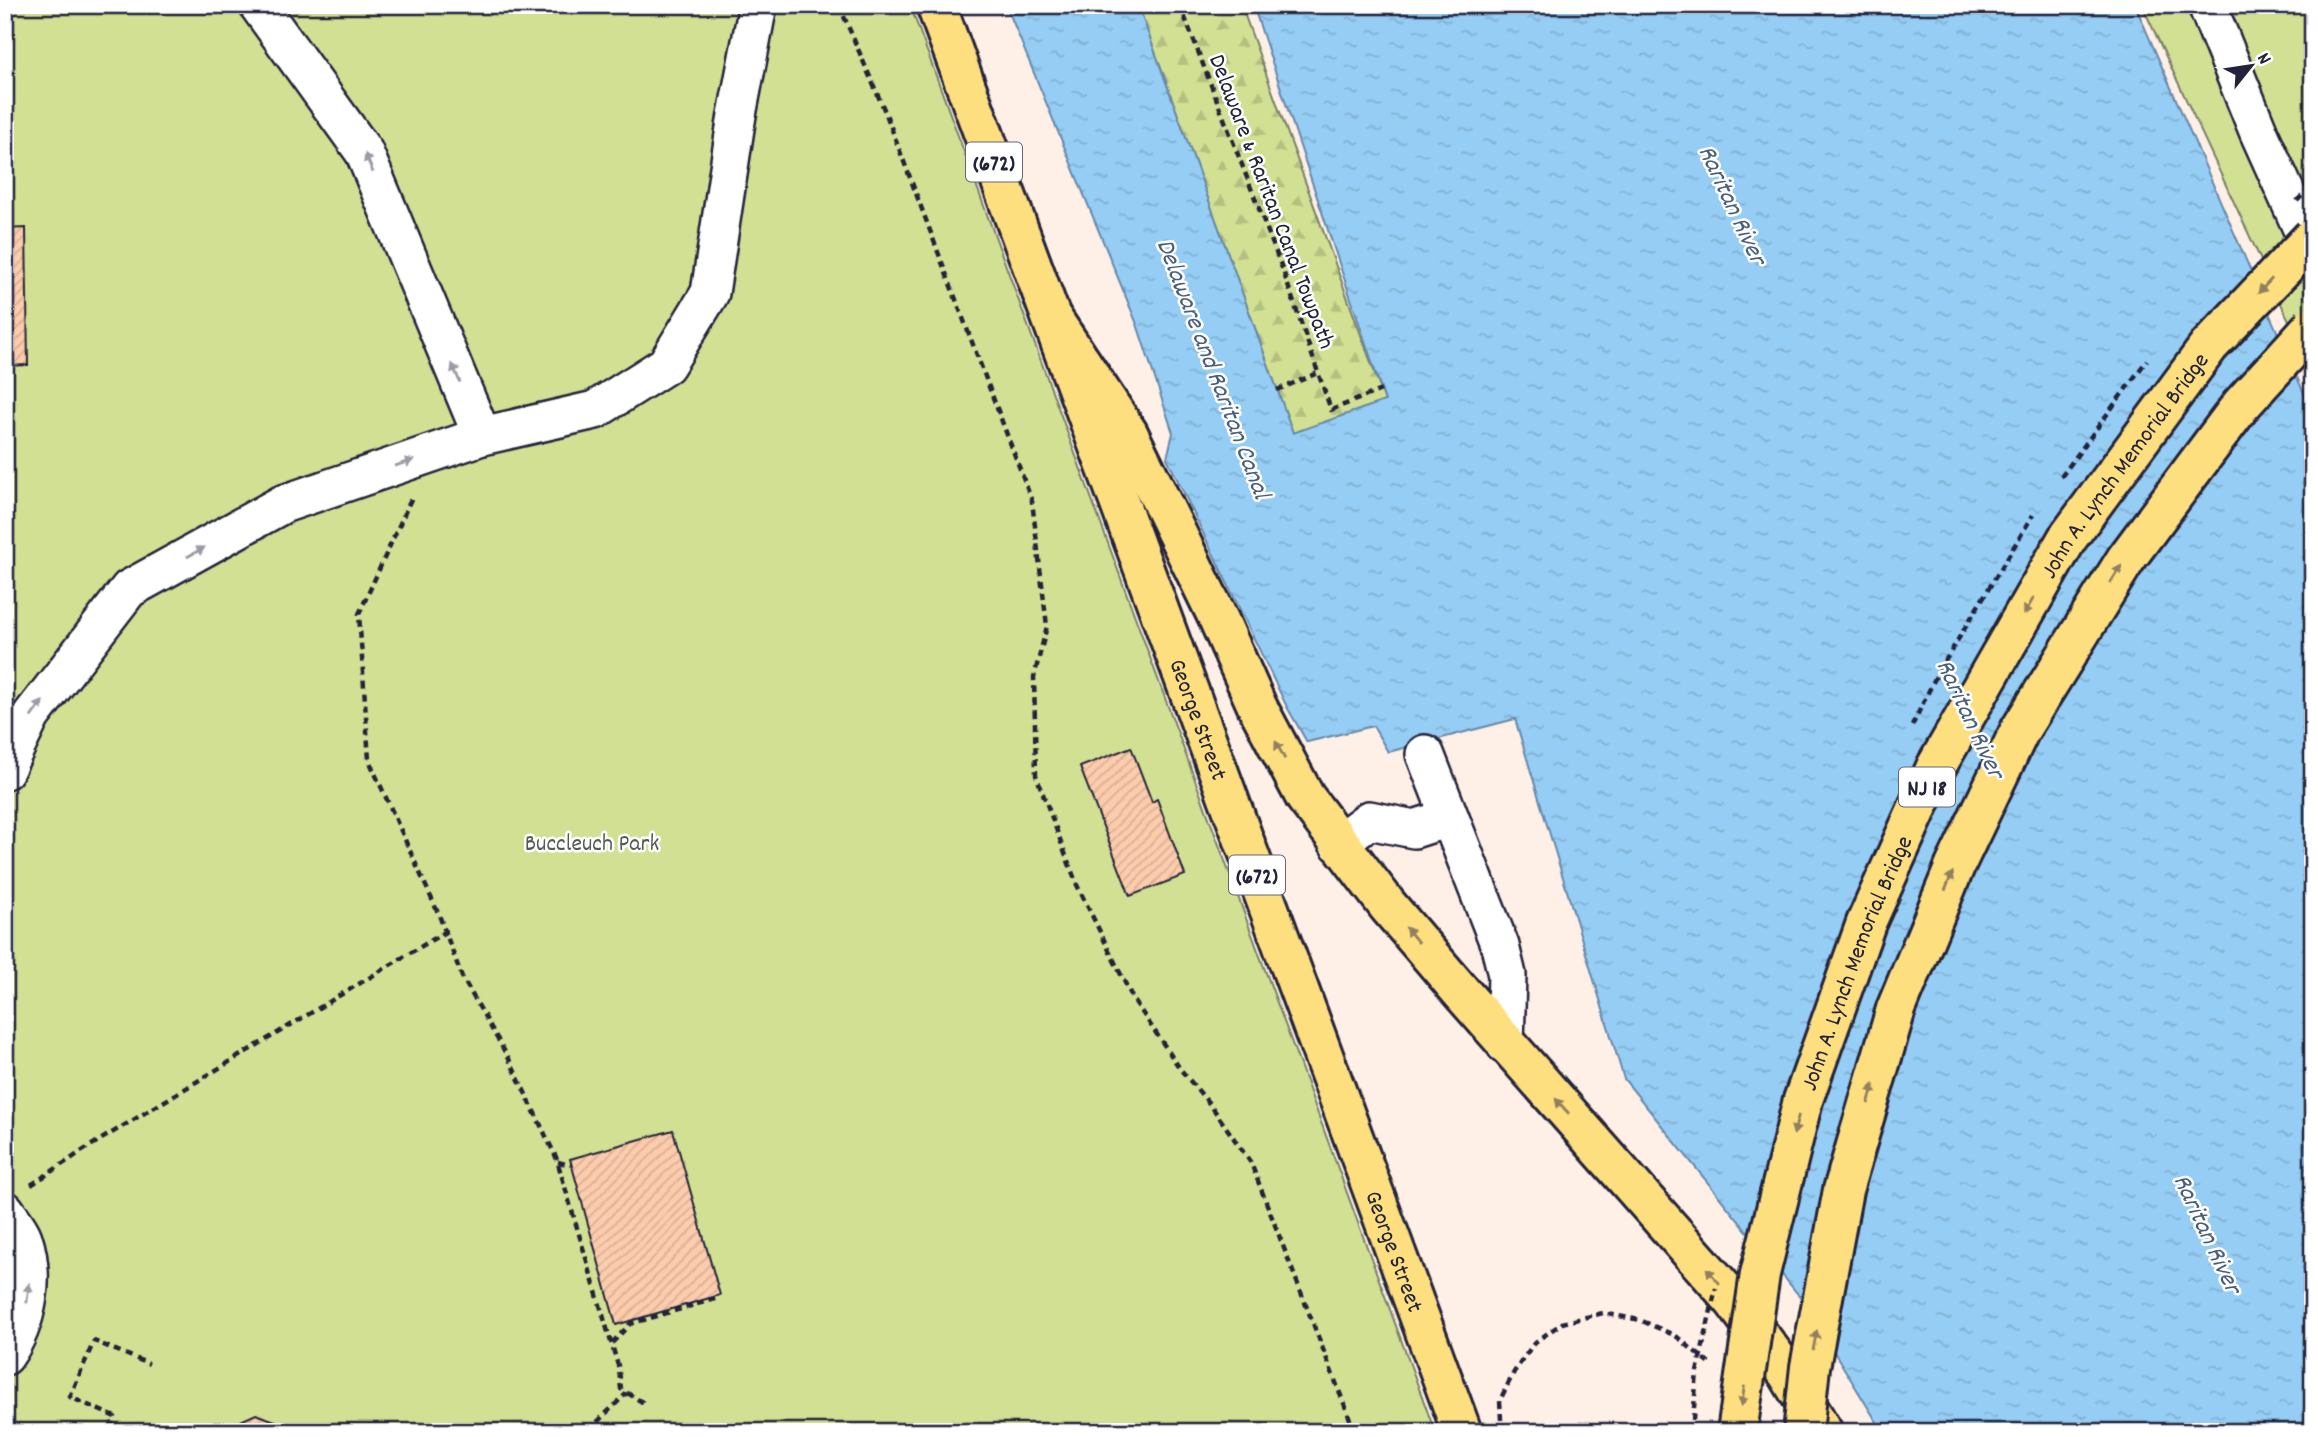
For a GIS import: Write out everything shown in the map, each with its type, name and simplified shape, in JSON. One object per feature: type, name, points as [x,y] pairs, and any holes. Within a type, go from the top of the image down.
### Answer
[{"type":"main road","name":"George Street","points":[[936,5],[1462,1432]]},
{"type":"main road","name":"John A. Lynch Memorial Bridge","points":[[1737,1432],[1760,1274],[1802,1100],[1866,923],[1936,767],[2067,539],[2209,346],[2313,237]]},
{"type":"main road","points":[[1052,318],[1128,433],[1219,620],[1257,706],[1305,797],[1388,906],[1505,1044],[1734,1301],[1788,1374],[1823,1432]]},
{"type":"main road","name":"NJ 18","points":[[1803,1432],[1810,1367],[1843,1190],[1896,1009],[1955,866],[2020,730],[2126,559],[2241,405],[2313,326]]},
{"type":"lane","points":[[258,5],[364,152],[482,436]]},
{"type":"lane","points":[[5,769],[31,716],[130,589],[283,504],[482,436],[595,410],[666,365],[710,293],[737,115],[758,5]]},
{"type":"lane","points":[[2207,5],[2259,133],[2313,253]]},
{"type":"lane","points":[[1424,754],[1500,946],[1507,975],[1505,1044]]},
{"type":"lane","points":[[1338,843],[1369,820],[1414,830],[1448,818]]},
{"type":"lane","points":[[5,1356],[26,1312],[30,1282],[16,1199]]},
{"type":"path","points":[[839,5],[886,114],[1032,501],[1047,626],[1034,677],[1036,775],[1077,885],[1133,999],[1181,1070],[1212,1107],[1251,1163],[1355,1432]]},
{"type":"path","name":"Delaware & Raritan Canal Towpath","points":[[1180,5],[1282,268],[1331,410],[1381,390]]},
{"type":"path","points":[[1277,390],[1318,373]]},
{"type":"path","points":[[431,454],[359,614],[369,760],[417,866],[462,976],[509,1059],[558,1162],[619,1369],[621,1389],[647,1405]]},
{"type":"path","points":[[16,1199],[90,1146],[445,932]]},
{"type":"path","points":[[558,1162],[571,1165]]},
{"type":"path","points":[[611,1343],[630,1324],[718,1298]]},
{"type":"path","points":[[1501,1431],[1500,1400],[1514,1372],[1534,1343],[1562,1323],[1603,1313],[1640,1320],[1676,1336],[1719,1372]]},
{"type":"path","points":[[126,1432],[112,1425],[115,1417],[70,1397],[93,1341],[149,1364]]},
{"type":"path","points":[[595,1432],[593,1426],[627,1393]]},
{"type":"green space","name":"Buccleuch Park","points":[[5,5],[910,5],[1435,1432],[5,1432]]},
{"type":"green space","points":[[1138,5],[1241,5],[1385,401],[1293,433]]},
{"type":"green space","points":[[2142,5],[2313,5],[2313,372]]},
{"type":"water","points":[[1006,5],[1138,5],[1293,433],[1385,401],[1253,5],[2135,5],[2313,414],[2313,1432],[1883,1432],[1801,1298],[1624,1079],[1515,719],[1388,752],[1373,726],[1307,742],[1287,707],[1167,458],[1173,433],[1137,324]]},
{"type":"building","points":[[26,228],[28,365],[5,366],[5,229]]},
{"type":"building","points":[[1131,747],[1152,802],[1157,799],[1185,875],[1130,896],[1080,767]]},
{"type":"building","points":[[673,1130],[720,1295],[616,1325],[570,1159]]},
{"type":"building","points":[[256,1414],[278,1422],[282,1432],[231,1432],[234,1424]]},
{"type":"water label","name":"Raritan River","points":[[1734,204]]},
{"type":"water label","name":"Delaware and Raritan Canal","points":[[1215,368]]},
{"type":"water label","name":"Raritan River","points":[[1972,718]]},
{"type":"water label","name":"Raritan River","points":[[2209,1233]]}]
